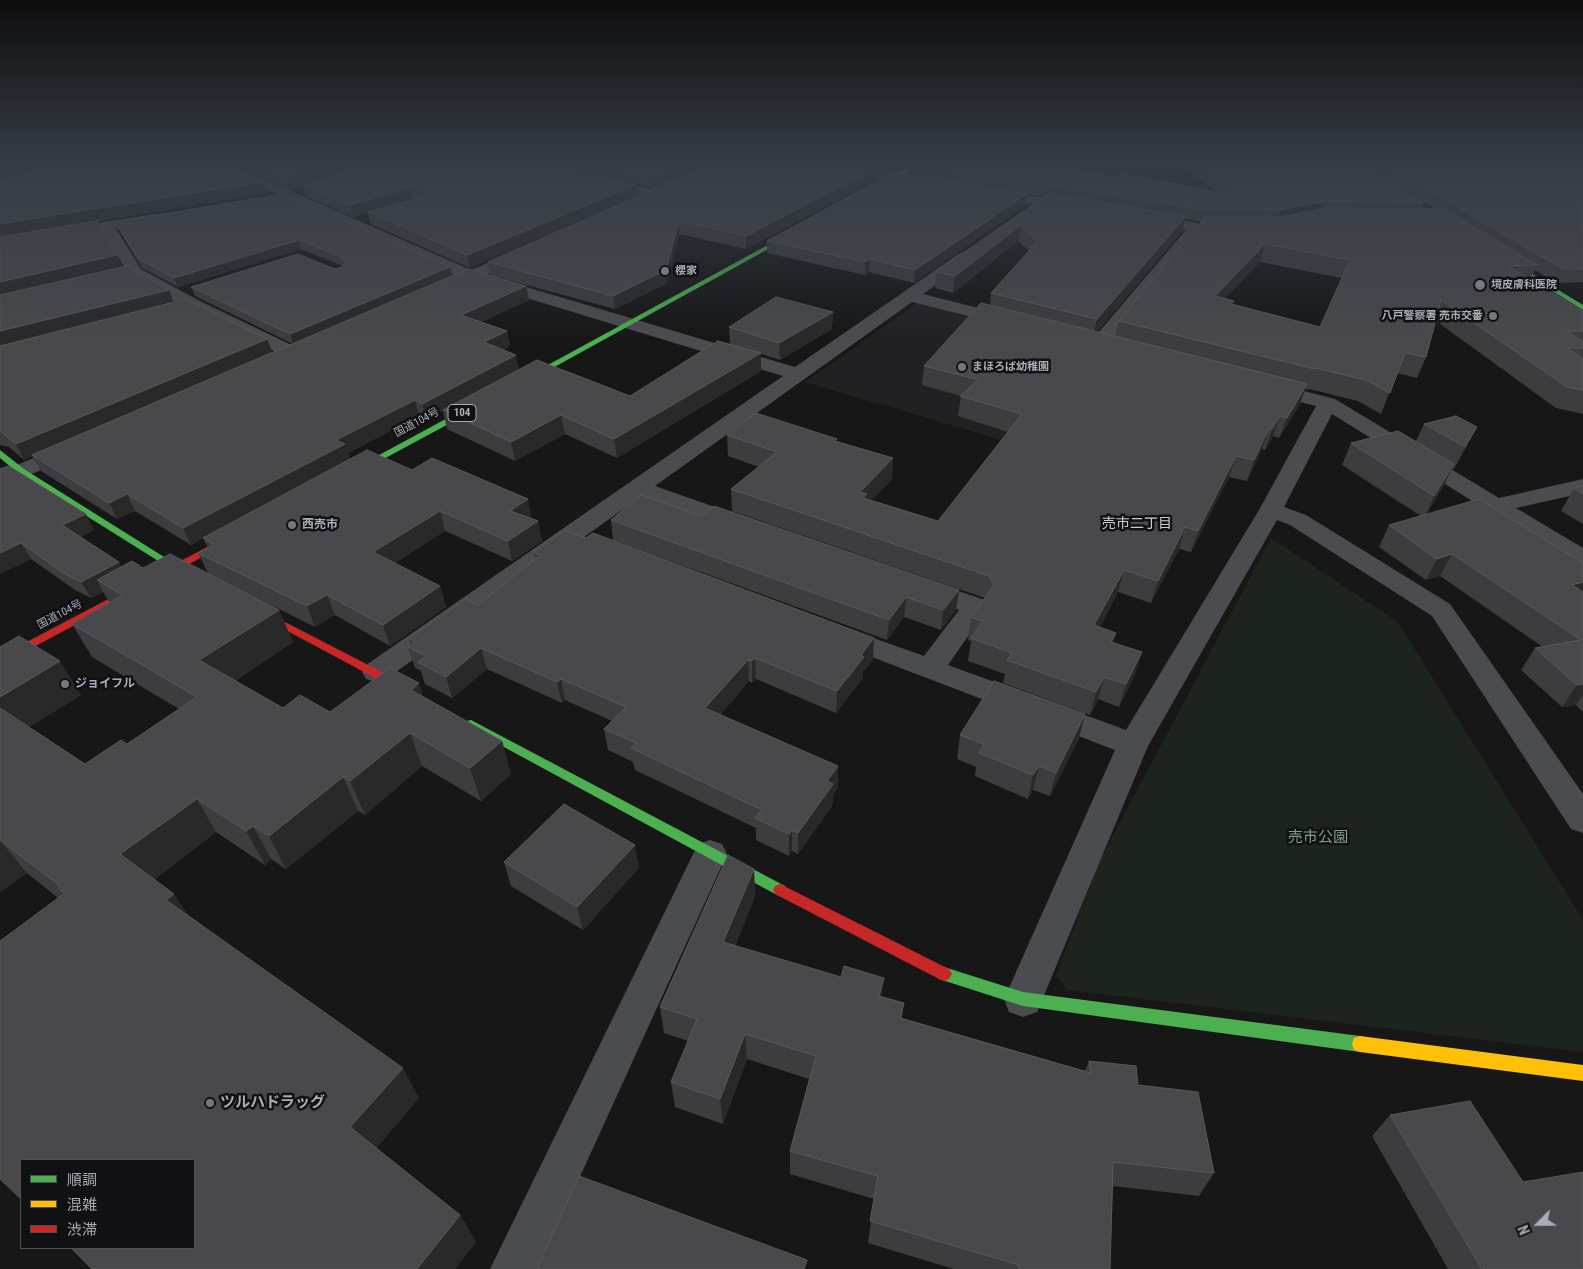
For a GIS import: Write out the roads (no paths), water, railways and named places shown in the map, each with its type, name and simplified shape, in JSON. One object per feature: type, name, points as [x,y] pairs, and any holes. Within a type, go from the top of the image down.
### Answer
[{"type":"main road","points":[[504,390],[808,225]]},
{"type":"main road","points":[[1490,251],[1583,308]]},
{"type":"main road","name":"国道104号","points":[[339,479],[487,400]]},
{"type":"main road","points":[[0,453],[21,471],[174,568],[199,581]]},
{"type":"main road","name":"国道104号","points":[[0,661],[244,531]]},
{"type":"main road","points":[[243,604],[427,700]]},
{"type":"main road","points":[[462,719],[710,854],[943,974],[1023,999],[1583,1073]]},
{"type":"street","points":[[0,244],[135,221]]},
{"type":"street","points":[[350,221],[471,276],[797,374]]},
{"type":"street","points":[[354,223],[360,221]]},
{"type":"street","points":[[1161,221],[1196,227],[1214,227]]},
{"type":"street","points":[[107,226],[135,272],[176,295],[194,297],[293,352]]},
{"type":"street","points":[[1099,344],[1196,227]]},
{"type":"street","points":[[425,295],[542,245]]},
{"type":"street","points":[[376,672],[980,246]]},
{"type":"street","points":[[115,277],[135,272]]},
{"type":"street","points":[[910,296],[1023,325]]},
{"type":"street","points":[[167,312],[194,297]]},
{"type":"street","points":[[274,360],[310,345]]},
{"type":"street","points":[[1242,381],[1328,403],[1583,558]]},
{"type":"street","points":[[1023,999],[1133,745],[1271,510],[1328,403]]},
{"type":"street","points":[[0,480],[84,443]]},
{"type":"street","points":[[1497,505],[1583,486]]},
{"type":"street","points":[[637,488],[759,531]]},
{"type":"street","points":[[1271,510],[1298,520],[1441,610],[1583,820]]},
{"type":"street","points":[[571,534],[598,544]]},
{"type":"street","points":[[900,580],[976,606],[930,669]]},
{"type":"street","points":[[820,627],[1133,745]]},
{"type":"street","points":[[514,1269],[710,854]]},
{"type":"place","name":"櫻家","points":[[665,271]]},
{"type":"place","name":"境皮膚科医院","points":[[1480,285]]},
{"type":"place","name":"八戸警察署 売市交番","points":[[1493,316]]},
{"type":"place","name":"まほろば幼稚園","points":[[962,367]]},
{"type":"place","name":"西売市","points":[[292,525]]},
{"type":"place","name":"ジョイフル","points":[[65,684]]},
{"type":"place","name":"ツルハドラッグ","points":[[210,1103]]},
{"type":"district","name":"売市二丁目","points":[[1137,524]]},
{"type":"park label","name":"売市公園","points":[[1318,838]]}]
